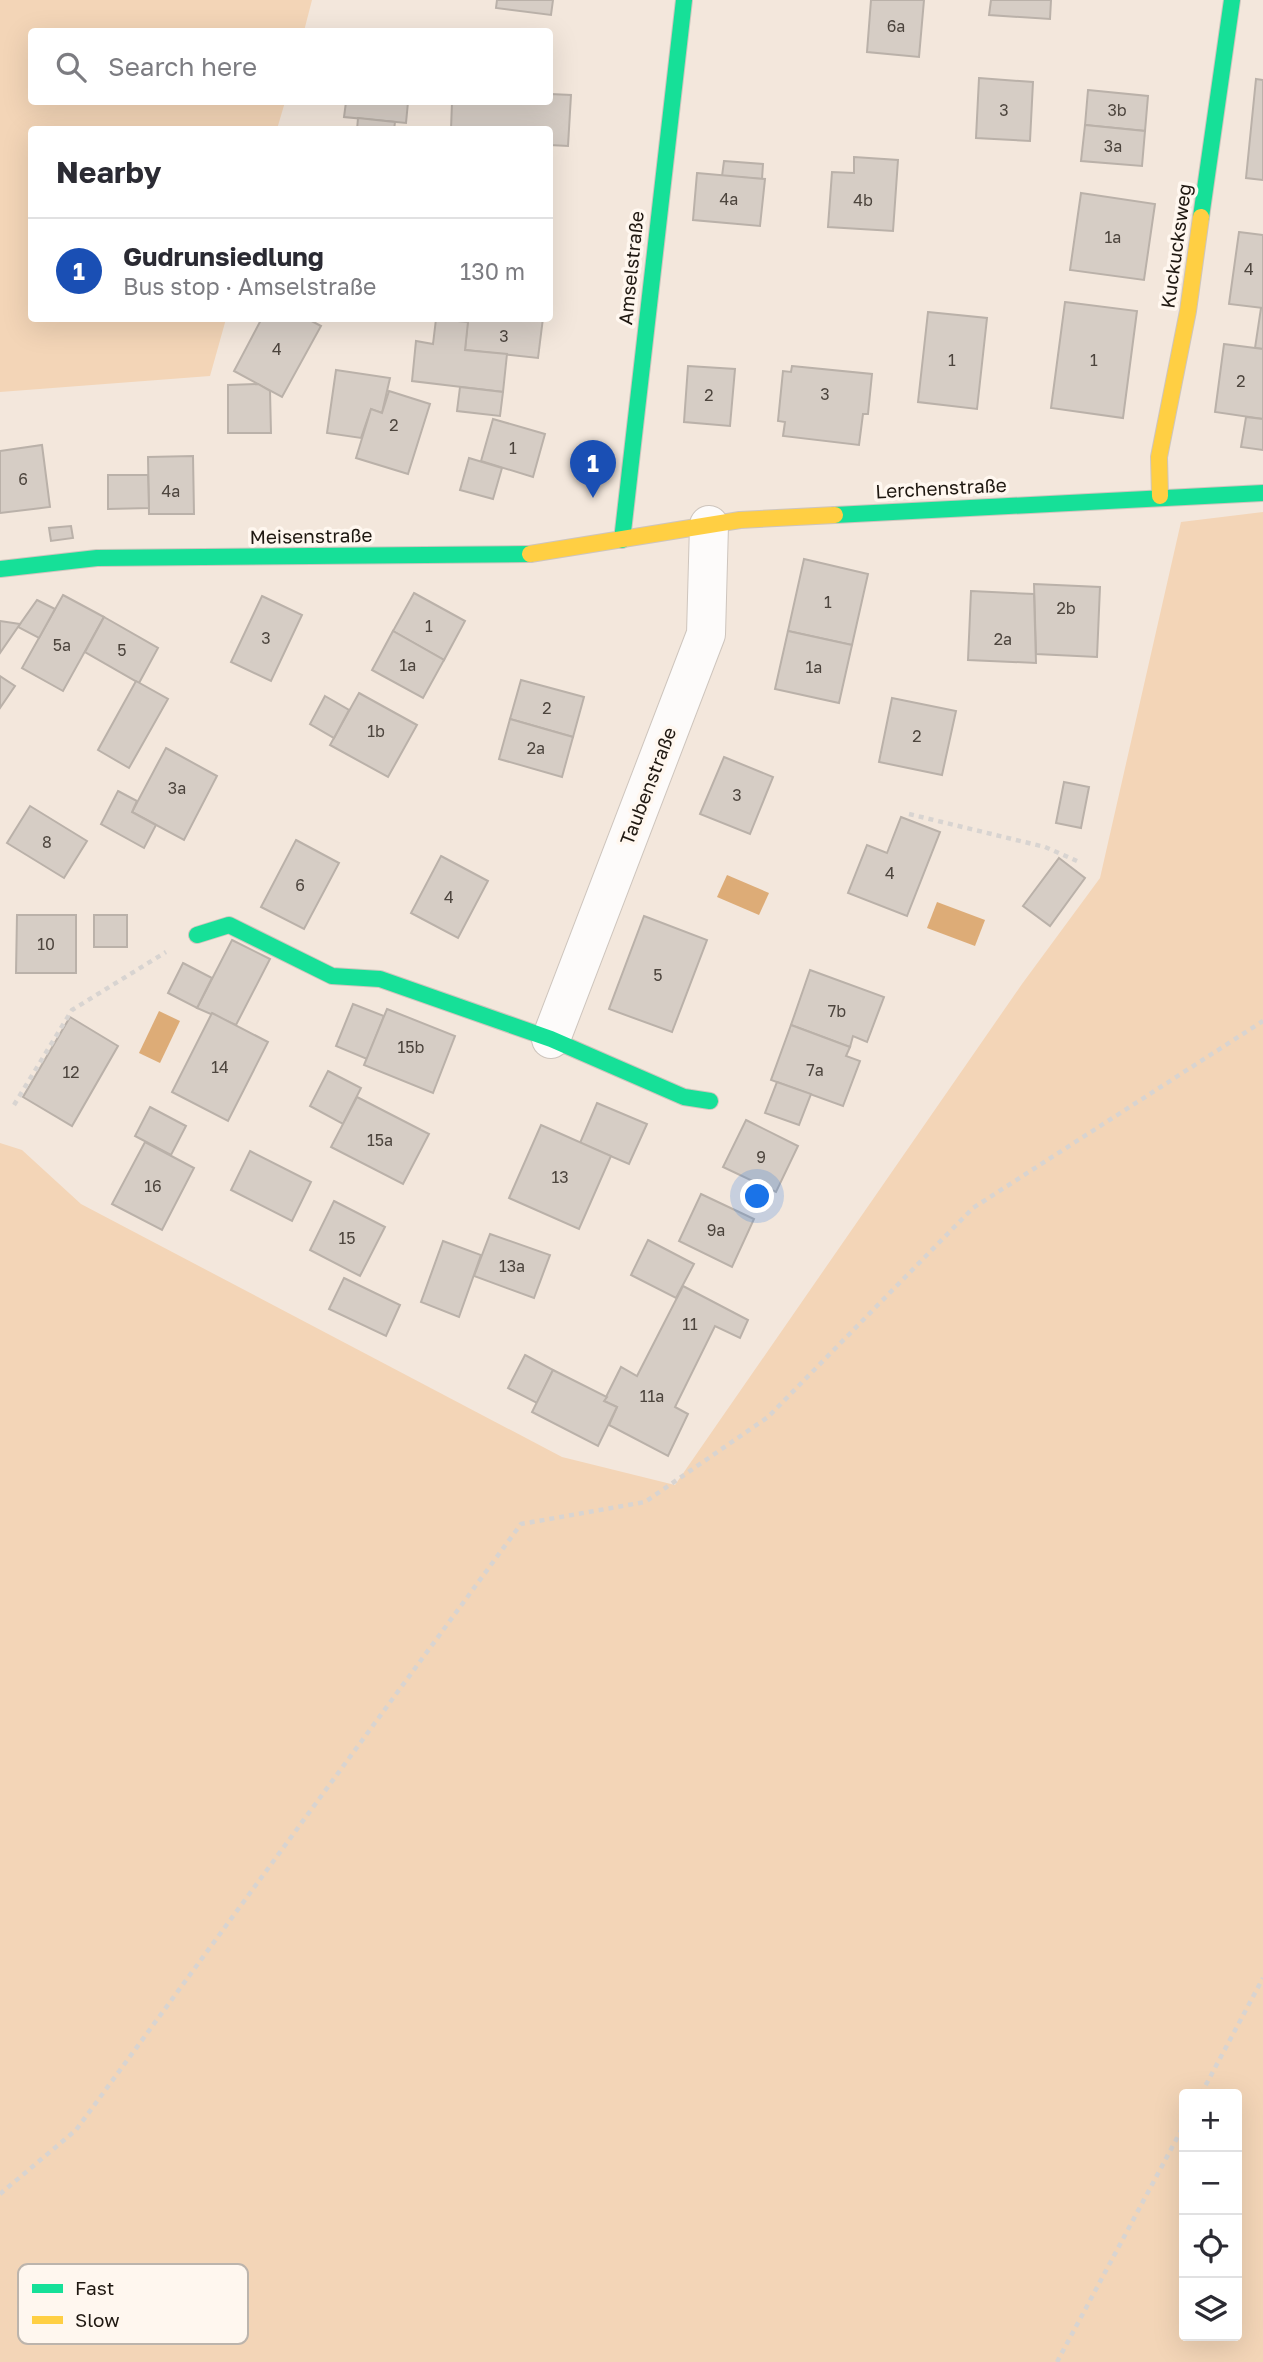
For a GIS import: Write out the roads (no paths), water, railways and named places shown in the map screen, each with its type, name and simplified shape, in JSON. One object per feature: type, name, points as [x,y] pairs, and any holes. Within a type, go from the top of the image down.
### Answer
[{"type":"street","name":"Amselstraße","points":[[622,540],[684,0]]},
{"type":"street","name":"Kuckucksweg","points":[[1160,496],[1159,457],[1188,311],[1232,0]]},
{"type":"street","name":"Lerchenstraße","points":[[622,540],[709,525],[1160,496],[1263,493]]},
{"type":"street","name":"Taubenstraße","points":[[551,1039],[706,634],[709,525]]},
{"type":"street","name":"Meisenstraße","points":[[0,569],[97,558],[545,554],[622,540]]},
{"type":"street","points":[[197,935],[229,925],[332,976],[380,979],[551,1039],[684,1097],[710,1101]]},
{"type":"place","name":"Gudrunsiedlung","points":[[593,498]]}]
